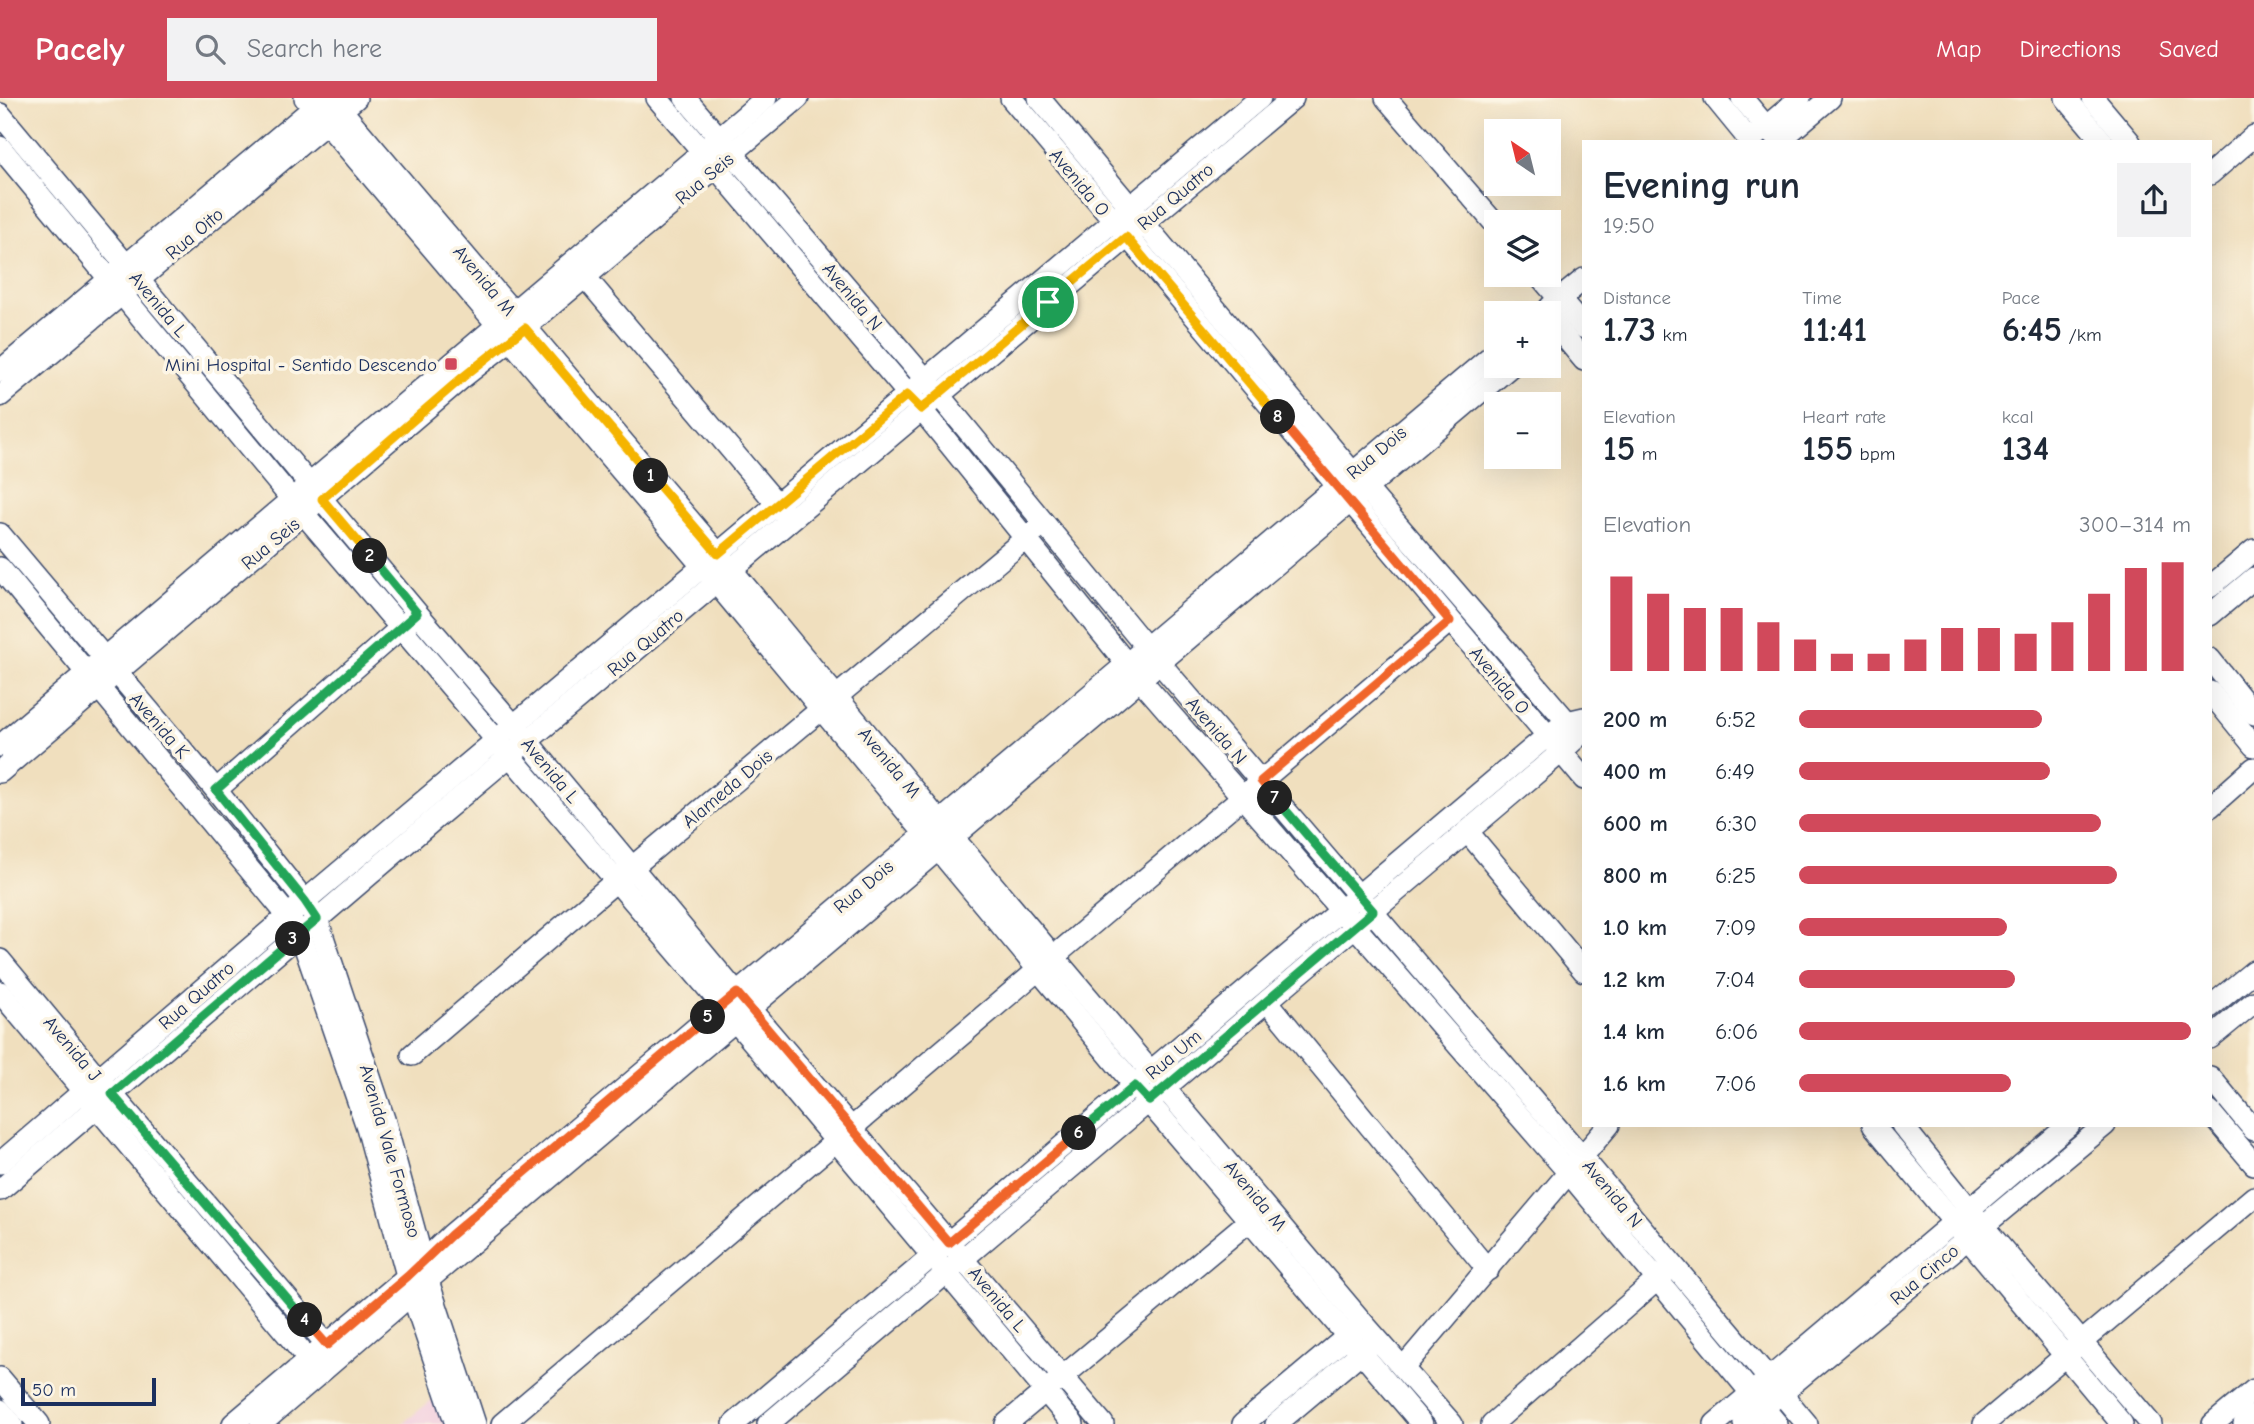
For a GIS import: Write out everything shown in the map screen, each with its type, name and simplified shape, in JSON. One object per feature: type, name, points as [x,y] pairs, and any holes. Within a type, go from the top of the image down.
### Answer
[{"type":"street","name":"Avenida N","points":[[657,98],[914,402],[1133,671],[1347,919],[1575,1165],[1674,1266],[1807,1424]]},
{"type":"street","name":"Avenida N","points":[[685,98],[932,387],[1152,655],[1366,903],[1575,1165],[1657,1280],[1764,1408]]},
{"type":"street","name":"Rua Seis","points":[[726,146],[766,98]]},
{"type":"street","name":"Rua Seis","points":[[0,772],[93,681],[298,505],[726,146],[797,98]]},
{"type":"street","name":"Avenida O","points":[[1011,98],[1582,777]]},
{"type":"street","name":"Avenida O","points":[[1039,98],[1359,480],[1580,730]]},
{"type":"street","name":"Rua Quatro","points":[[1137,215],[1260,98]]},
{"type":"street","name":"Rua Quatro","points":[[0,1190],[97,1093],[294,925],[305,901],[521,733],[1137,215],[1293,98]]},
{"type":"street","points":[[1386,98],[1484,211]]},
{"type":"street","points":[[1715,98],[1764,139]]},
{"type":"street","points":[[1742,98],[1764,139]]},
{"type":"street","points":[[1764,139],[1800,98]]},
{"type":"street","points":[[1764,139],[1830,98]]},
{"type":"street","points":[[2066,98],[2101,140]]},
{"type":"street","points":[[2093,98],[2128,140]]},
{"type":"street","name":"Rua Oito","points":[[0,396],[124,280],[328,105]]},
{"type":"street","name":"Avenida M","points":[[328,105],[938,836],[1038,970],[1422,1424]]},
{"type":"street","name":"Avenida L","points":[[0,114],[43,183],[124,280],[298,505],[401,628],[504,747],[624,874],[844,1135],[956,1251],[1103,1424]]},
{"type":"street","points":[[2212,172],[2254,136]]},
{"type":"street","name":"Avenida L","points":[[0,147],[43,183]]},
{"type":"street","name":"Rua Seis","points":[[511,326],[585,277],[709,160]]},
{"type":"street","points":[[585,277],[784,512]]},
{"type":"street","name":"Rua Oito","points":[[0,370],[124,280]]},
{"type":"street","name":"Avenida L","points":[[124,280],[316,491],[521,733],[624,874]]},
{"type":"street","points":[[1561,312],[1582,282]]},
{"type":"street","points":[[1561,321],[1582,357]]},
{"type":"street","name":"Rua Dois","points":[[261,1424],[314,1367],[418,1278],[451,1235],[736,1007],[1343,494],[1484,363]]},
{"type":"street","name":"Rua Dois","points":[[1359,480],[1495,378]]},
{"type":"street","name":"Alameda Dois","points":[[412,1055],[624,874],[1044,524]]},
{"type":"street","name":"Avenida K","points":[[0,534],[216,790],[317,919]]},
{"type":"street","points":[[2212,585],[2254,550]]},
{"type":"street","name":"Avenida K","points":[[0,568],[294,925]]},
{"type":"street","points":[[2212,613],[2254,578]]},
{"type":"street","points":[[216,790],[417,613]]},
{"type":"street","points":[[502,1424],[1450,621]]},
{"type":"street","points":[[2212,662],[2254,714]]},
{"type":"street","name":"Rua Seis","points":[[0,746],[93,681]]},
{"type":"street","points":[[2212,694],[2254,746]]},
{"type":"street","name":"Rua Um","points":[[744,1421],[956,1251],[1366,903],[1547,736],[1580,730]]},
{"type":"street","name":"Rua Um","points":[[1366,903],[1468,831],[1561,752],[1580,730]]},
{"type":"street","name":"Rua Quatro","points":[[294,925],[317,919],[504,747]]},
{"type":"street","points":[[2212,805],[2254,768]]},
{"type":"street","points":[[1468,831],[1582,969]]},
{"type":"street","name":"Avenida M","points":[[938,836],[1054,956],[1451,1424]]},
{"type":"street","name":"Avenida Vale Formoso","points":[[317,919],[384,1119],[418,1278],[456,1424]]},
{"type":"street","name":"Rua Um","points":[[1159,1079],[1267,1001],[1347,919]]},
{"type":"street","name":"Avenida Vale Formoso","points":[[294,925],[368,1127],[418,1278],[475,1424]]},
{"type":"street","name":"Avenida J","points":[[0,960],[97,1093],[314,1367]]},
{"type":"street","points":[[2212,1005],[2254,971]]},
{"type":"street","name":"Avenida J","points":[[0,992],[97,1093],[332,1351]]},
{"type":"street","points":[[1267,1001],[1488,1270]]},
{"type":"street","points":[[2212,1036],[2254,1002]]},
{"type":"street","points":[[2212,1079],[2254,1130]]},
{"type":"street","name":"Rua Quatro","points":[[0,1163],[97,1093]]},
{"type":"street","points":[[2212,1114],[2254,1164]]},
{"type":"street","points":[[1403,1368],[1607,1127]]},
{"type":"street","points":[[1875,1127],[1953,1223],[1975,1232],[2082,1341],[2151,1424]]},
{"type":"street","points":[[1904,1127],[1970,1209],[1975,1232],[2064,1357],[2122,1424]]},
{"type":"street","name":"Rua Cinco","points":[[1744,1424],[1764,1408],[1775,1385],[1953,1223],[2067,1127]]},
{"type":"street","name":"Rua Cinco","points":[[1775,1385],[1975,1232],[2103,1127]]},
{"type":"street","name":"Avenida L","points":[[844,1135],[939,1265],[1073,1424]]},
{"type":"street","points":[[1984,1424],[2254,1197]]},
{"type":"street","points":[[1006,1424],[1249,1221]]},
{"type":"street","name":"Rua Um","points":[[768,1424],[939,1265]]},
{"type":"street","points":[[1492,1424],[1674,1266]]},
{"type":"street","points":[[1243,1424],[1370,1331]]},
{"type":"street","points":[[1276,1424],[1353,1345]]},
{"type":"street","name":"Rua Dois","points":[[233,1424],[314,1367]]},
{"type":"street","points":[[0,1378],[39,1424]]},
{"type":"street","points":[[2213,1424],[2254,1390]]},
{"type":"street","name":"Rua Cinco","points":[[1715,1424],[1764,1408]]},
{"type":"street","points":[[0,1410],[12,1424]]},
{"type":"street","points":[[2244,1424],[2254,1416]]},
{"type":"shaded area","points":[[443,1391],[454,1424],[402,1424]]},
{"type":"place","name":"Mini Hospital - Sentido Descendo","points":[[451,364]]},
{"type":"route","points":[[1126,237],[1450,621],[1261,781],[1373,911],[1149,1101],[1135,1086],[949,1243],[737,993],[451,1235],[408,1276],[327,1345],[112,1094],[317,919],[216,790],[417,613],[322,499],[463,377],[525,328],[718,554],[907,395],[921,409],[1048,302],[1126,237]]}]
